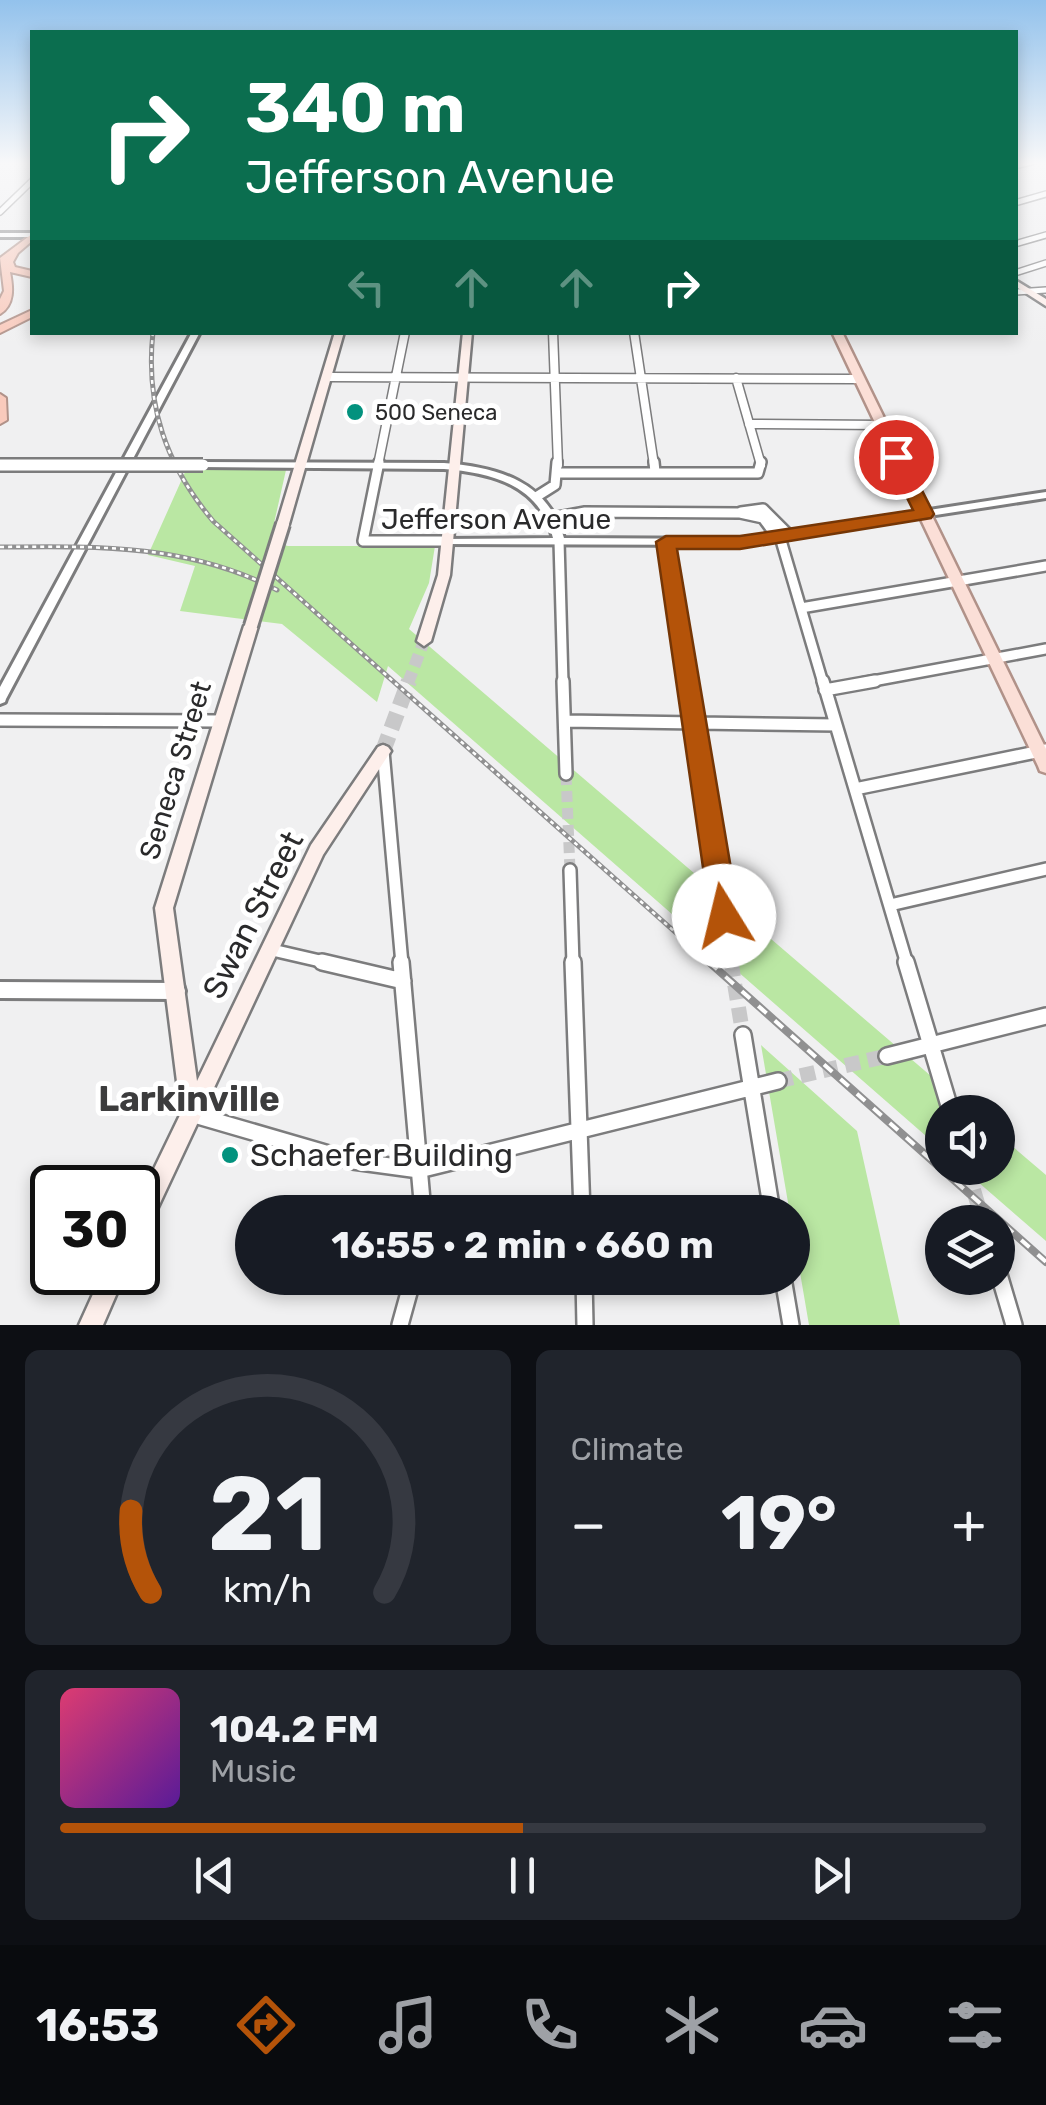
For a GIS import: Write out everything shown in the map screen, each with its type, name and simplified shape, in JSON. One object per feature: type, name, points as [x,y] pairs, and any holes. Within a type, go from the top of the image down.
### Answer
[{"type":"highway","points":[[3,235],[18,242],[29,241]]},
{"type":"highway","points":[[29,241],[8,262],[14,271],[30,274]]},
{"type":"highway","points":[[0,312],[10,291],[2,261],[29,241]]},
{"type":"highway","points":[[0,329],[30,310]]},
{"type":"highway","points":[[0,329],[30,311]]},
{"type":"highway","points":[[0,398],[0,420]]},
{"type":"main road","points":[[1018,275],[1044,292]]},
{"type":"main road","points":[[1018,284],[1046,304]]},
{"type":"main road","name":"Seneca Street","points":[[192,1114],[164,908],[339,335]]},
{"type":"main road","points":[[424,641],[444,574],[468,335]]},
{"type":"main road","points":[[838,335],[1043,756]]},
{"type":"main road","name":"Swan Street","points":[[192,1114],[317,850],[384,752]]},
{"type":"main road","points":[[160,1180],[192,1114]]},
{"type":"main road","points":[[91,1325],[105,1295]]},
{"type":"street","points":[[1018,243],[1046,235]]},
{"type":"street","points":[[1018,272],[1046,263]]},
{"type":"street","points":[[1018,292],[1044,292]]},
{"type":"street","points":[[0,699],[194,335]]},
{"type":"street","points":[[378,466],[404,335]]},
{"type":"street","points":[[536,497],[555,485],[558,472],[553,335]]},
{"type":"street","points":[[634,335],[654,472]]},
{"type":"street","points":[[328,377],[859,379]]},
{"type":"street","points":[[558,472],[758,473],[762,467],[736,378]]},
{"type":"street","points":[[749,424],[881,425]]},
{"type":"street","points":[[0,464],[455,466],[503,477],[536,497],[552,518],[559,542],[566,774]]},
{"type":"street","name":"Jefferson Avenue","points":[[378,466],[363,541],[740,542],[1046,496]]},
{"type":"street","points":[[552,518],[589,512],[740,513],[764,518],[782,536],[946,1095]]},
{"type":"street","points":[[666,542],[724,916]]},
{"type":"street","points":[[801,608],[1046,566]]},
{"type":"street","points":[[825,690],[1046,649]]},
{"type":"street","points":[[0,720],[222,721]]},
{"type":"street","points":[[565,722],[836,724]]},
{"type":"street","points":[[384,752],[421,1195]]},
{"type":"street","points":[[855,789],[1043,756]]},
{"type":"street","points":[[890,905],[1046,869]]},
{"type":"street","points":[[570,870],[581,1195]]},
{"type":"street","points":[[267,949],[403,981]]},
{"type":"street","points":[[0,990],[177,991]]},
{"type":"street","points":[[887,1056],[1046,1016]]},
{"type":"street","points":[[743,1035],[769,1195]]},
{"type":"street","points":[[192,1114],[353,1161],[419,1170],[778,1081]]},
{"type":"street","points":[[400,1325],[408,1295]]},
{"type":"street","points":[[585,1295],[586,1325]]},
{"type":"street","points":[[786,1295],[791,1325]]},
{"type":"street","points":[[1005,1295],[1014,1325]]},
{"type":"green space","points":[[186,470],[286,470],[270,541],[288,546],[435,546],[429,583],[409,629],[953,1095],[925,1095],[925,1135],[388,666],[377,702],[282,624],[180,611],[195,566],[148,555]]},
{"type":"green space","points":[[761,1045],[857,1131],[900,1325],[809,1325],[804,1295],[810,1295],[810,1195],[787,1195]]},
{"type":"green space","points":[[1015,1149],[1046,1175],[1046,1241],[1015,1214],[1015,1205],[1005,1205],[982,1185],[1015,1185]]},
{"type":"tunnel","points":[[408,683],[424,641]]},
{"type":"tunnel","points":[[383,751],[409,681]]},
{"type":"tunnel","points":[[566,774],[570,870]]},
{"type":"tunnel","points":[[724,916],[732,964]]},
{"type":"tunnel","points":[[731,962],[743,1035]]},
{"type":"tunnel","points":[[778,1081],[887,1056]]},
{"type":"tunnel","points":[[972,1185],[978,1205]]},
{"type":"railway","points":[[153,335],[152,384],[162,433],[183,478],[213,521],[711,964]]},
{"type":"railway","points":[[0,547],[107,548],[176,556],[244,575],[277,590]]},
{"type":"railway","points":[[709,962],[1046,1262]]},
{"type":"place","name":"500 Seneca","points":[[355,412]]},
{"type":"place","name":"Schaefer Building","points":[[230,1155]]},
{"type":"district","name":"Larkinville","points":[[189,1099]]},
{"type":"route","points":[[724,916],[666,542],[740,542],[924,514],[896,457]]}]
